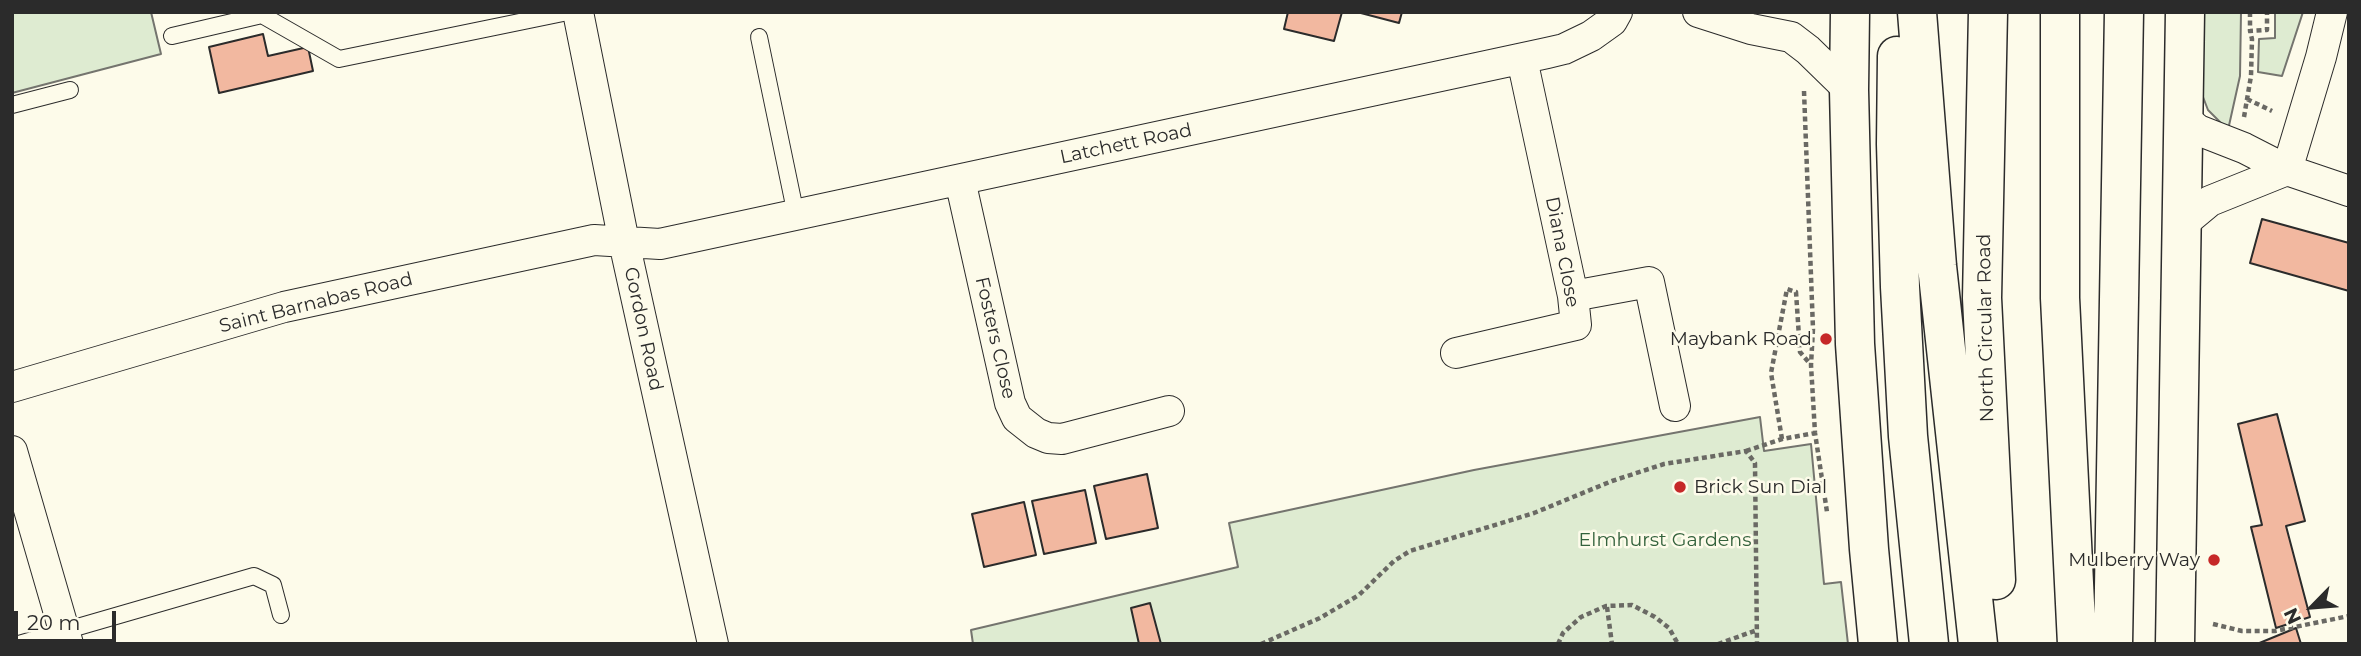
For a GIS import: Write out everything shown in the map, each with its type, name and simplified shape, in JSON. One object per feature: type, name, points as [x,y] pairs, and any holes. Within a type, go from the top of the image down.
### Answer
[{"type":"highway","points":[[1850,12],[1849,90],[1856,344],[1878,644]]},
{"type":"highway","points":[[1898,12],[1896,144],[1899,287],[1908,436],[1929,644]]},
{"type":"highway","points":[[1917,12],[1937,266],[1978,644]]},
{"type":"highway","name":"North Circular Road","points":[[1988,12],[1982,298],[1993,549],[2001,644]]},
{"type":"highway","points":[[2060,12],[2060,298],[2077,644]]},
{"type":"highway","points":[[2175,644],[2185,12]]},
{"type":"highway","points":[[2113,644],[2124,21]]},
{"type":"street","name":"Gordon Road","points":[[578,12],[624,242],[713,644]]},
{"type":"street","name":"Latchett Road","points":[[624,242],[660,244],[1522,59],[1564,48],[1591,36],[1612,21],[1617,12]]},
{"type":"street","points":[[1698,12],[1751,29],[1791,37],[1849,90]]},
{"type":"street","points":[[2287,170],[2332,12]]},
{"type":"street","name":"Diana Close","points":[[1456,352],[1576,325],[1573,296],[1522,59]]},
{"type":"street","points":[[2182,117],[2198,130],[2244,148],[2287,170],[2349,191]]},
{"type":"street","points":[[2180,226],[2210,201],[2287,170]]},
{"type":"street","name":"Fosters Close","points":[[960,180],[1010,404],[1017,418],[1036,433],[1048,438],[1062,439],[1169,411]]},
{"type":"street","name":"Saint Barnabas Road","points":[[12,387],[284,307],[594,240],[624,242]]},
{"type":"street","points":[[1573,296],[1649,282],[1675,406]]},
{"type":"street","points":[[12,451],[67,637]]},
{"type":"lane","points":[[172,36],[262,15],[339,59],[568,12]]},
{"type":"lane","points":[[759,37],[796,215]]},
{"type":"lane","points":[[12,105],[70,90]]},
{"type":"lane","points":[[19,644],[67,637],[254,576],[273,585],[281,615]]},
{"type":"path","points":[[2250,12],[2252,39],[2247,99],[2279,114]]},
{"type":"path","points":[[2250,31],[2267,30],[2267,12]]},
{"type":"path","points":[[1804,85],[1813,330],[1811,365],[1815,433],[1829,521]]},
{"type":"path","points":[[1782,439],[1771,373],[1787,289],[1796,292],[1800,352],[1811,365]]},
{"type":"path","points":[[1261,644],[1320,618],[1359,596],[1394,561],[1410,551],[1534,513],[1612,481],[1664,464],[1746,451],[1782,439],[1815,433]]},
{"type":"path","points":[[1746,451],[1755,463],[1757,644]]},
{"type":"path","points":[[1559,644],[1563,633],[1581,617],[1606,606],[1632,605],[1669,628],[1678,644]]},
{"type":"path","points":[[1606,606],[1612,644]]},
{"type":"path","points":[[2213,624],[2242,631],[2275,631],[2349,616]]},
{"type":"path","points":[[1718,644],[1757,630]]},
{"type":"green space","points":[[12,12],[151,12],[161,54],[12,93]]},
{"type":"green space","points":[[2198,12],[2241,12],[2240,76],[2228,130],[2208,110],[2198,84]]},
{"type":"green space","points":[[2275,12],[2303,12],[2282,76],[2258,72],[2259,39],[2275,38]]},
{"type":"green space","name":"Elmhurst Gardens","points":[[1760,417],[1764,451],[1811,444],[1824,584],[1841,582],[1848,644],[973,644],[971,630],[1238,567],[1229,523],[1474,470]]},
{"type":"building","points":[[1288,12],[1342,12],[1334,41],[1284,29]]},
{"type":"building","points":[[1357,12],[1402,12],[1399,23]]},
{"type":"building","points":[[263,34],[268,56],[308,47],[313,71],[219,93],[209,47]]},
{"type":"building","points":[[2262,219],[2349,243],[2349,291],[2250,263]]},
{"type":"building","points":[[2277,414],[2305,521],[2286,526],[2310,617],[2276,628],[2251,527],[2262,525],[2238,424]]},
{"type":"building","points":[[1147,474],[1158,528],[1106,539],[1094,486]]},
{"type":"building","points":[[1085,490],[1096,543],[1044,554],[1032,501]]},
{"type":"building","points":[[1024,502],[1036,555],[984,567],[972,514]]},
{"type":"building","points":[[1150,603],[1161,644],[1139,644],[1131,608]]},
{"type":"building","points":[[2296,628],[2301,644],[2257,644]]},
{"type":"place","name":"Maybank Road","points":[[1826,339]]},
{"type":"place","name":"Brick Sun Dial","points":[[1680,487]]},
{"type":"place","name":"Mulberry Way","points":[[2214,560]]}]
